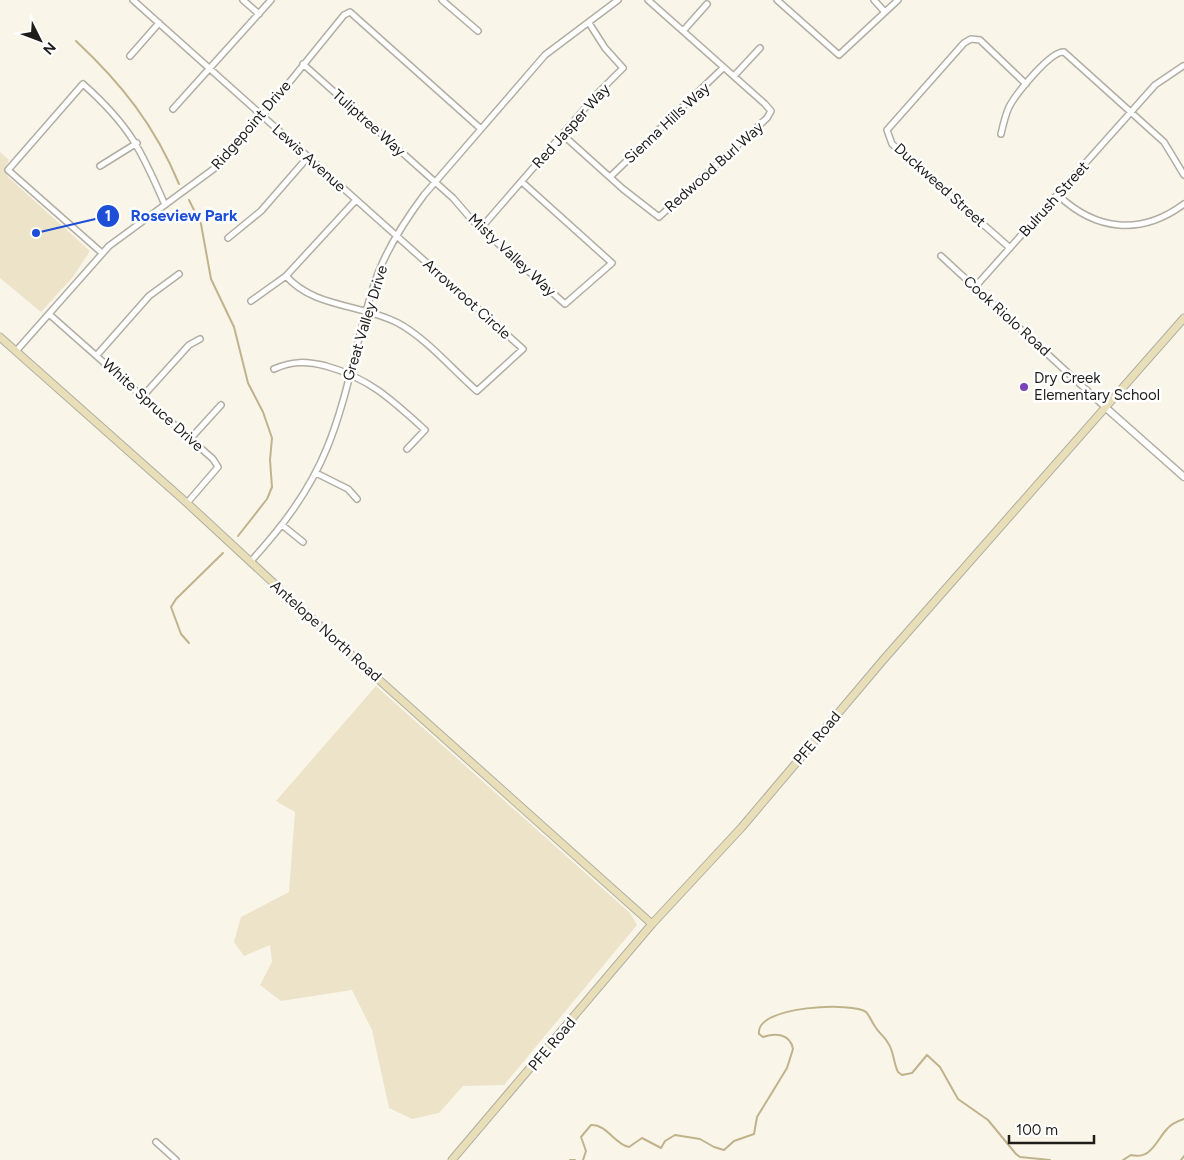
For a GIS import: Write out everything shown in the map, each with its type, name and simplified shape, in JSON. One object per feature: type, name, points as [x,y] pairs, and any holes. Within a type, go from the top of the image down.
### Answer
[{"type":"main road","name":"PFE Road","points":[[452,1160],[652,924],[742,827],[884,659],[1184,318]]},
{"type":"main road","name":"Antelope North Road","points":[[0,337],[17,350],[187,503],[358,661],[652,924]]},
{"type":"street","name":"Lewis Avenue","points":[[133,0],[397,235]]},
{"type":"street","points":[[243,0],[259,14]]},
{"type":"street","points":[[173,109],[271,0]]},
{"type":"street","points":[[442,0],[478,31]]},
{"type":"street","name":"Great Valley Drive","points":[[251,561],[282,526],[316,473],[334,430],[378,273],[397,235],[414,209],[546,55],[570,34],[589,23],[618,0]]},
{"type":"street","points":[[648,0],[734,76],[760,48]]},
{"type":"street","points":[[777,0],[839,55],[898,0]]},
{"type":"street","points":[[874,0],[885,12]]},
{"type":"street","points":[[682,31],[707,4]]},
{"type":"street","name":"Ridgepoint Drive","points":[[17,350],[102,254],[120,237],[210,173],[262,116],[344,15],[350,12],[481,129]]},
{"type":"street","points":[[130,56],[159,23]]},
{"type":"street","name":"Red Jasper Way","points":[[481,228],[599,92],[623,68],[605,48],[589,23]]},
{"type":"street","name":"Duckweed Street","points":[[1010,248],[892,144],[887,130],[964,43],[971,39],[980,40],[1026,84]]},
{"type":"street","points":[[1001,134],[1010,106],[1026,84],[1054,54],[1064,52],[1164,142],[1184,175]]},
{"type":"street","name":"Tuliptree Way","points":[[303,64],[436,182]]},
{"type":"street","name":"Bulrush Street","points":[[976,287],[1155,86],[1183,66]]},
{"type":"street","name":"Sienna Hills Way","points":[[610,177],[723,68]]},
{"type":"street","name":"Redwood Burl Way","points":[[563,135],[658,217],[723,160],[767,118],[771,111],[734,76]]},
{"type":"street","points":[[102,254],[8,170],[83,84],[116,116],[137,144],[164,204]]},
{"type":"street","points":[[100,166],[137,144]]},
{"type":"street","points":[[228,238],[261,211],[308,157]]},
{"type":"street","name":"Misty Valley Way","points":[[436,182],[481,228],[565,304],[612,263],[522,182]]},
{"type":"street","points":[[1058,195],[1069,205],[1091,218],[1114,224],[1130,225],[1157,220],[1184,204]]},
{"type":"street","points":[[251,301],[286,276],[356,200]]},
{"type":"street","name":"Arrowroot Circle","points":[[366,312],[386,318],[406,328],[476,391],[523,349],[397,235]]},
{"type":"street","name":"Cook Riolo Road","points":[[941,256],[1184,477]]},
{"type":"street","points":[[97,355],[149,296],[179,274]]},
{"type":"street","points":[[286,276],[294,285],[310,294],[366,312]]},
{"type":"street","name":"White Spruce Drive","points":[[49,314],[191,438],[218,466],[187,503]]},
{"type":"street","points":[[143,396],[188,345],[200,339]]},
{"type":"street","points":[[274,369],[285,364],[302,362],[350,373],[381,391],[425,430],[407,449]]},
{"type":"street","points":[[191,438],[221,405]]},
{"type":"street","points":[[316,473],[348,489],[357,499]]},
{"type":"street","points":[[282,526],[304,542]]},
{"type":"street","points":[[156,1142],[176,1160]]},
{"type":"shaded area","points":[[0,152],[9,160],[5,168],[8,177],[90,251],[73,277],[41,312],[0,278]]},
{"type":"shaded area","points":[[376,686],[630,913],[637,925],[504,1085],[463,1086],[439,1113],[412,1119],[389,1108],[372,1030],[352,990],[281,1001],[260,985],[272,962],[270,945],[244,956],[234,942],[241,917],[289,892],[295,812],[276,801]]},
{"type":"waterway","points":[[76,41],[108,73],[136,107],[159,143],[179,184]]},
{"type":"waterway","points":[[189,200],[201,224],[211,279],[234,327],[248,383],[263,412],[272,438],[270,460],[272,487],[267,499],[238,536]]},
{"type":"waterway","points":[[189,643],[181,634],[171,607],[176,599],[223,553]]},
{"type":"waterway","points":[[583,1160],[586,1151],[581,1137],[591,1125],[602,1128],[619,1142],[629,1147],[642,1138],[661,1148],[665,1141],[675,1135],[700,1139],[724,1150],[734,1141],[754,1134],[757,1117],[787,1068],[793,1049],[789,1040],[785,1037],[777,1035],[763,1037],[759,1034],[762,1024],[772,1017],[788,1012],[826,1007],[844,1007],[866,1012],[890,1046],[898,1072],[902,1075],[912,1073],[927,1055],[940,1067],[958,1099],[988,1120],[1016,1154],[1020,1157],[1050,1160]]},
{"type":"waterway","points":[[1123,1160],[1131,1155],[1144,1155],[1169,1127],[1184,1119]]},
{"type":"waterway","points":[[1181,1160],[1184,1156]]},
{"type":"waterway","points":[[570,1160],[575,1160]]},
{"type":"place","name":"Roseview Park","points":[[36,233]]},
{"type":"place","name":"Dry Creek Elementary School","points":[[1024,387]]}]
